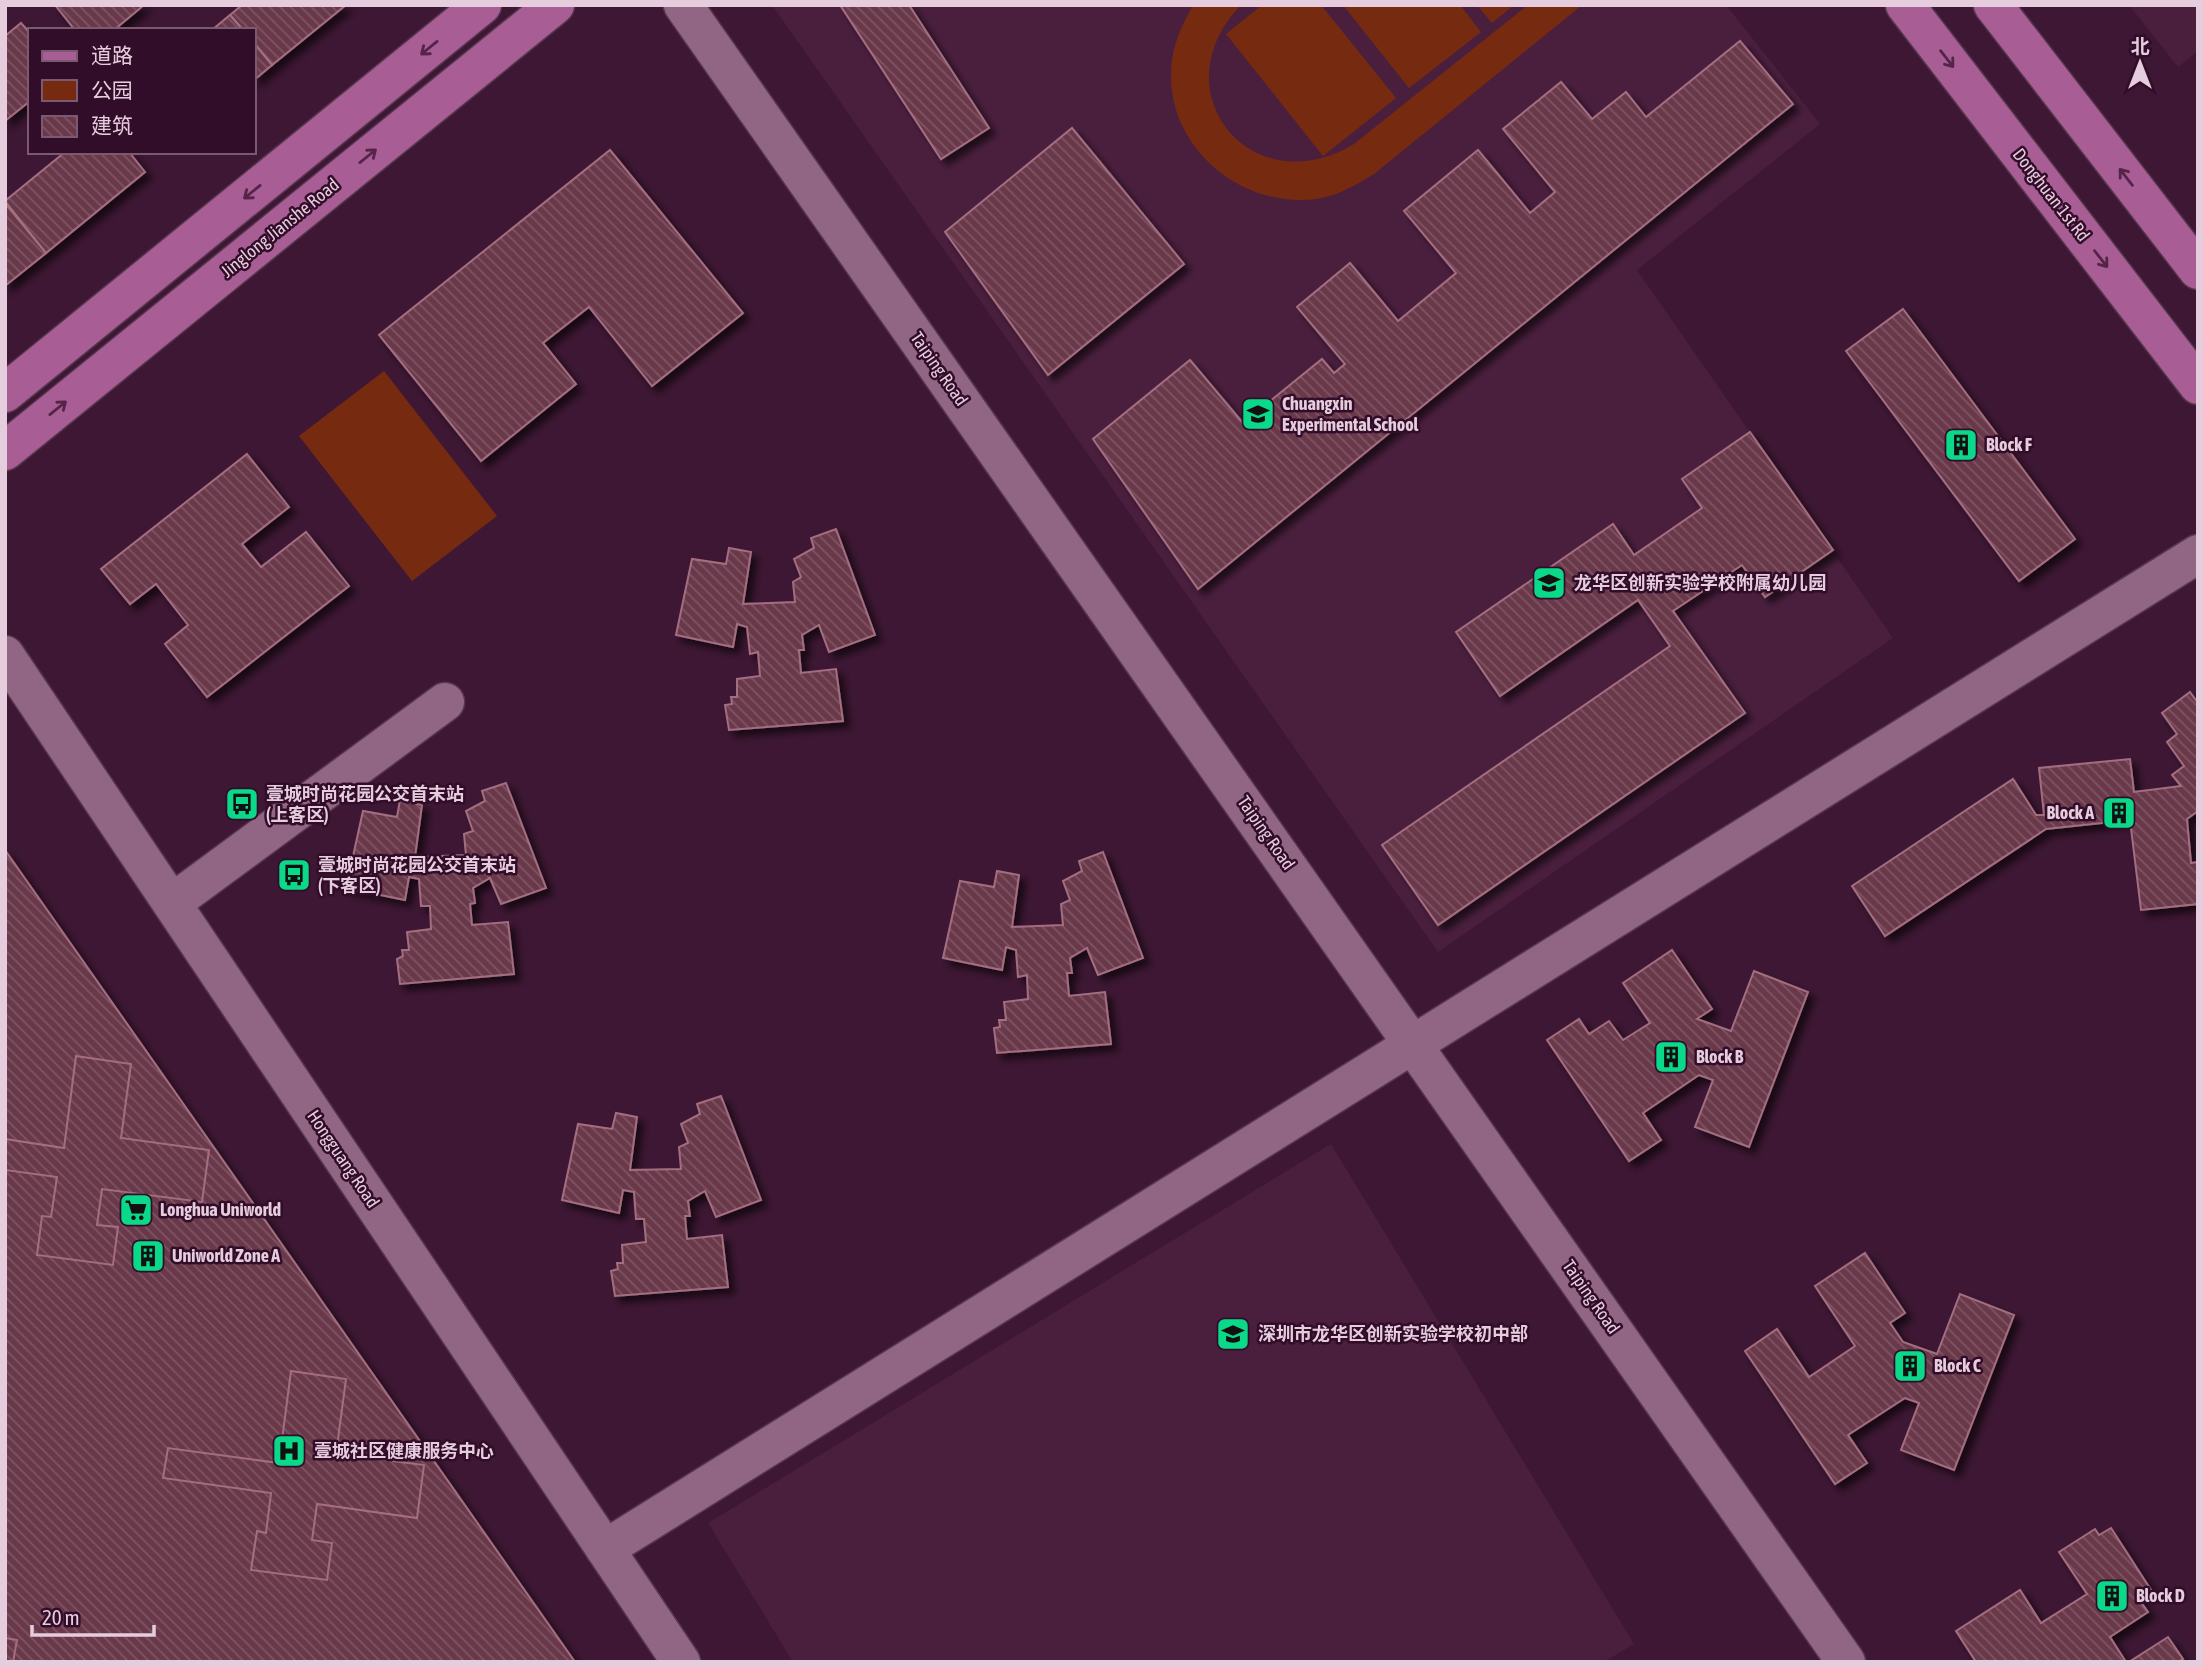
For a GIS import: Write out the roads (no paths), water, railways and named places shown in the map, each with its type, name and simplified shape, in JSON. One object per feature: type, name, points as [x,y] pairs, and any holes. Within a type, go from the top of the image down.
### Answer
[{"type":"main road","points":[[5,393],[482,5]]},
{"type":"main road","name":"Jinglong Jianshe Road","points":[[5,451],[555,5]]},
{"type":"main road","name":"Donghuan 1st Rd","points":[[1905,5],[2198,385]]},
{"type":"main road","points":[[1993,5],[2198,270]]},
{"type":"street","name":"Taiping Road","points":[[683,5],[1846,1662]]},
{"type":"street","points":[[606,1549],[2198,554]]},
{"type":"street","name":"Hongguang Road","points":[[5,655],[681,1662]]},
{"type":"street","points":[[172,903],[445,702]]},
{"type":"place","name":"Chuangxin Experimental School","points":[[1258,414]]},
{"type":"place","name":"Block F","points":[[1961,445]]},
{"type":"place","name":"龙华区创新实验学校附属幼儿园","points":[[1549,583]]},
{"type":"place","name":"壹城时尚花园公交首末站 (上客区)","points":[[242,804]]},
{"type":"place","name":"Block A","points":[[2119,813]]},
{"type":"place","name":"壹城时尚花园公交首末站 (下客区)","points":[[294,875]]},
{"type":"place","name":"Block B","points":[[1671,1057]]},
{"type":"place","name":"Longhua Uniworld","points":[[136,1210]]},
{"type":"place","name":"Uniworld Zone A","points":[[148,1256]]},
{"type":"place","name":"深圳市龙华区创新实验学校初中部","points":[[1233,1334]]},
{"type":"place","name":"Block C","points":[[1910,1366]]},
{"type":"place","name":"壹城社区健康服务中心","points":[[289,1451]]},
{"type":"place","name":"Block D","points":[[2112,1596]]}]
